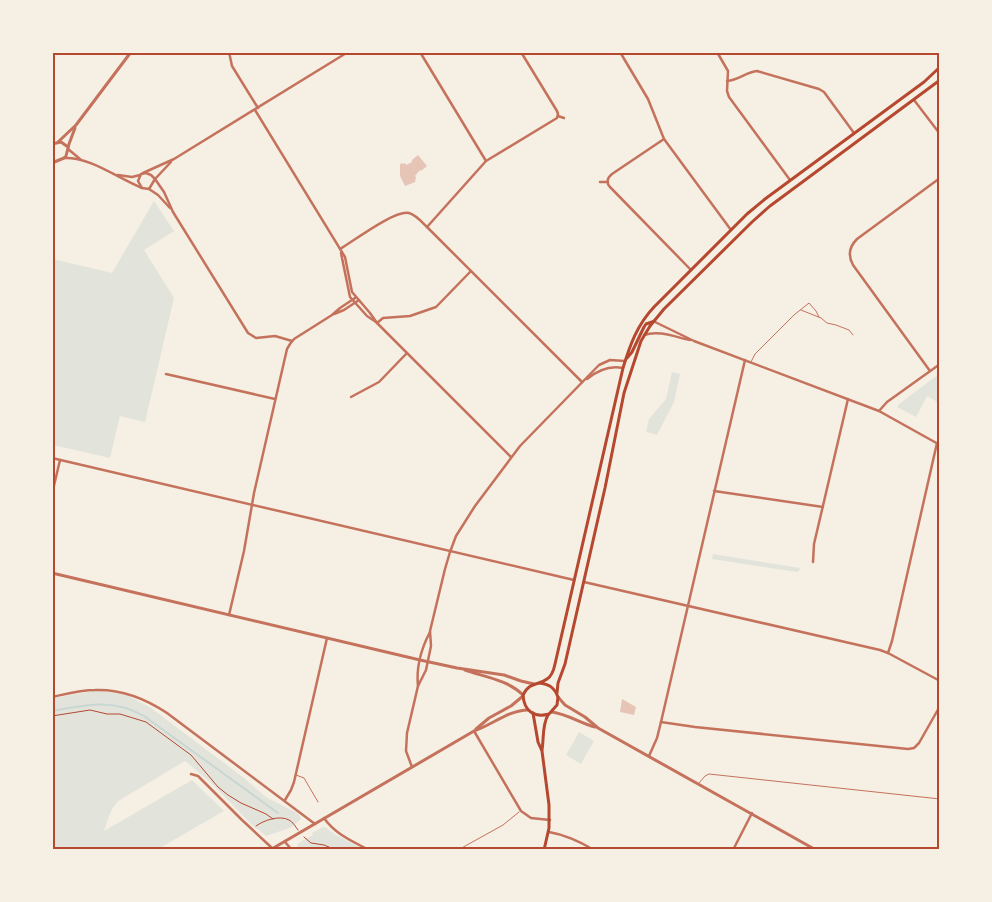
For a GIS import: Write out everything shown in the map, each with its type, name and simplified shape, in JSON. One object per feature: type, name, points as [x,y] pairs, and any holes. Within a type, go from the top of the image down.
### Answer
[{"type":"main road","points":[[539,683],[549,677],[554,669],[623,368],[631,342],[644,319],[756,206],[924,82],[940,68]]},
{"type":"main road","points":[[544,850],[550,820],[542,751],[544,725],[550,713],[557,705],[558,683],[565,664],[619,414],[632,366],[643,336],[653,321],[770,206],[940,80]]},
{"type":"main road","points":[[790,180],[795,187]]},
{"type":"main road","points":[[731,230],[737,237]]},
{"type":"main road","points":[[625,361],[632,352],[644,327],[653,321]]},
{"type":"main road","points":[[550,713],[540,716],[532,713],[524,703],[523,696],[527,689],[539,683],[545,683],[552,687],[558,695]]},
{"type":"main road","points":[[532,713],[538,742],[542,751]]},
{"type":"street","points":[[52,144],[58,142],[76,125],[132,52]]},
{"type":"street","points":[[230,52],[232,66],[256,109],[346,257],[351,289],[357,299],[377,323],[511,457]]},
{"type":"street","points":[[117,175],[132,177],[174,159],[348,52]]},
{"type":"street","points":[[420,52],[486,161]]},
{"type":"street","points":[[521,52],[557,111],[558,116]]},
{"type":"street","points":[[620,52],[648,100],[664,139],[731,230]]},
{"type":"street","points":[[718,52],[727,68],[727,90],[729,97],[790,180]]},
{"type":"street","points":[[727,81],[736,80],[757,71],[818,89],[824,92],[854,134]]},
{"type":"street","points":[[914,100],[940,134]]},
{"type":"street","points":[[427,227],[486,161],[555,120],[558,116]]},
{"type":"street","points":[[558,116],[564,118]]},
{"type":"street","points":[[64,158],[76,125]]},
{"type":"street","points":[[664,139],[612,174],[608,178],[608,182],[610,187],[691,270]]},
{"type":"street","points":[[58,142],[63,143],[81,160]]},
{"type":"street","points":[[52,162],[64,158],[81,160],[117,175],[132,184],[149,189],[158,195],[173,211]]},
{"type":"street","points":[[149,189],[164,168],[174,159]]},
{"type":"street","points":[[142,174],[148,174],[155,179],[164,192],[173,211],[251,336],[258,338],[279,337],[292,341]]},
{"type":"street","points":[[142,174],[138,179],[142,188]]},
{"type":"street","points":[[930,371],[853,265],[850,253],[852,245],[857,239],[940,178]]},
{"type":"street","points":[[600,182],[608,182]]},
{"type":"street","points":[[340,250],[400,213],[413,215],[582,382]]},
{"type":"street","points":[[340,250],[347,287],[354,304],[377,323]]},
{"type":"street","points":[[377,323],[383,318],[410,316],[436,307],[471,271]]},
{"type":"street","points":[[229,615],[244,551],[251,505],[286,354],[292,341],[352,300],[357,299]]},
{"type":"street","points":[[332,315],[354,304],[357,299]]},
{"type":"street","points":[[653,321],[694,341],[880,412],[938,444],[888,653]]},
{"type":"street","points":[[643,336],[658,333],[694,341]]},
{"type":"street","points":[[351,397],[379,382],[407,353]]},
{"type":"street","points":[[418,686],[417,675],[424,644],[430,631],[450,552],[463,524],[511,457],[595,368],[603,362],[613,360],[625,361]]},
{"type":"street","points":[[649,756],[657,738],[661,722],[745,360]]},
{"type":"street","points":[[880,412],[888,402],[940,364]]},
{"type":"street","points":[[582,382],[603,369],[612,367],[623,368]]},
{"type":"street","points":[[166,374],[275,400]]},
{"type":"street","points":[[813,562],[814,544],[848,399]]},
{"type":"street","points":[[52,458],[574,580]]},
{"type":"street","points":[[52,494],[60,460]]},
{"type":"street","points":[[714,491],[823,507]]},
{"type":"street","points":[[52,573],[428,662],[504,675],[534,684]]},
{"type":"street","points":[[583,582],[872,648],[888,653],[940,681]]},
{"type":"street","points":[[412,767],[407,754],[406,742],[418,686],[428,662],[431,646],[430,631]]},
{"type":"street","points":[[285,800],[293,786],[296,775],[327,638]]},
{"type":"street","points":[[191,774],[198,776],[271,849],[474,731],[489,718],[512,706],[523,696],[515,688],[507,684],[457,668]]},
{"type":"street","points":[[52,696],[85,690],[101,690],[127,694],[150,703],[167,713],[315,824]]},
{"type":"street","points":[[558,695],[565,705],[585,717],[598,728],[816,850]]},
{"type":"street","points":[[661,722],[908,749],[914,748],[919,743],[940,706]]},
{"type":"street","points":[[474,731],[485,728],[516,711],[528,710]]},
{"type":"street","points":[[550,713],[563,714],[583,724],[598,728]]},
{"type":"street","points":[[474,731],[521,811],[531,818],[550,820]]},
{"type":"street","points":[[733,850],[752,814]]},
{"type":"street","points":[[324,818],[337,832],[369,850]]},
{"type":"street","points":[[549,832],[576,839],[594,850]]},
{"type":"street","points":[[285,842],[292,850]]},
{"type":"lane","points":[[751,362],[755,354],[794,315],[809,303],[816,311],[818,317]]},
{"type":"lane","points":[[801,310],[823,319],[827,324],[849,330],[853,334]]},
{"type":"lane","points":[[699,784],[709,774],[940,799]]},
{"type":"lane","points":[[296,775],[304,778],[318,802]]},
{"type":"lane","points":[[458,850],[503,824],[521,811]]},
{"type":"path","points":[[52,716],[90,710],[107,714],[120,714],[146,722],[191,755],[218,787],[228,795],[273,819],[261,822],[252,830]]},
{"type":"shaded area","points":[[154,201],[174,231],[144,250],[174,298],[145,422],[120,416],[110,458],[53,445],[53,259],[112,273]]},
{"type":"shaded area","points":[[672,372],[680,374],[674,402],[657,435],[646,432],[649,419],[666,399]]},
{"type":"shaded area","points":[[939,374],[939,403],[927,396],[916,417],[897,407],[899,404]]},
{"type":"shaded area","points":[[713,554],[800,568],[797,572],[712,559]]},
{"type":"shaded area","points":[[93,691],[127,695],[151,708],[244,778],[266,797],[297,813],[301,819],[292,827],[266,836],[251,824],[210,782],[185,761],[120,800],[111,811],[104,831],[192,780],[224,811],[158,849],[53,850],[53,698]]},
{"type":"shaded area","points":[[579,732],[594,741],[581,764],[566,755]]},
{"type":"shaded area","points":[[323,827],[364,849],[299,849],[297,845],[300,842]]},
{"type":"building","points":[[418,155],[427,166],[415,176],[415,182],[405,186],[400,176],[400,164],[405,163],[406,165],[412,162]]},
{"type":"building","points":[[622,699],[636,707],[634,715],[620,712]]},
{"type":"waterway","points":[[52,711],[99,704],[132,710],[144,716],[278,813]]}]
